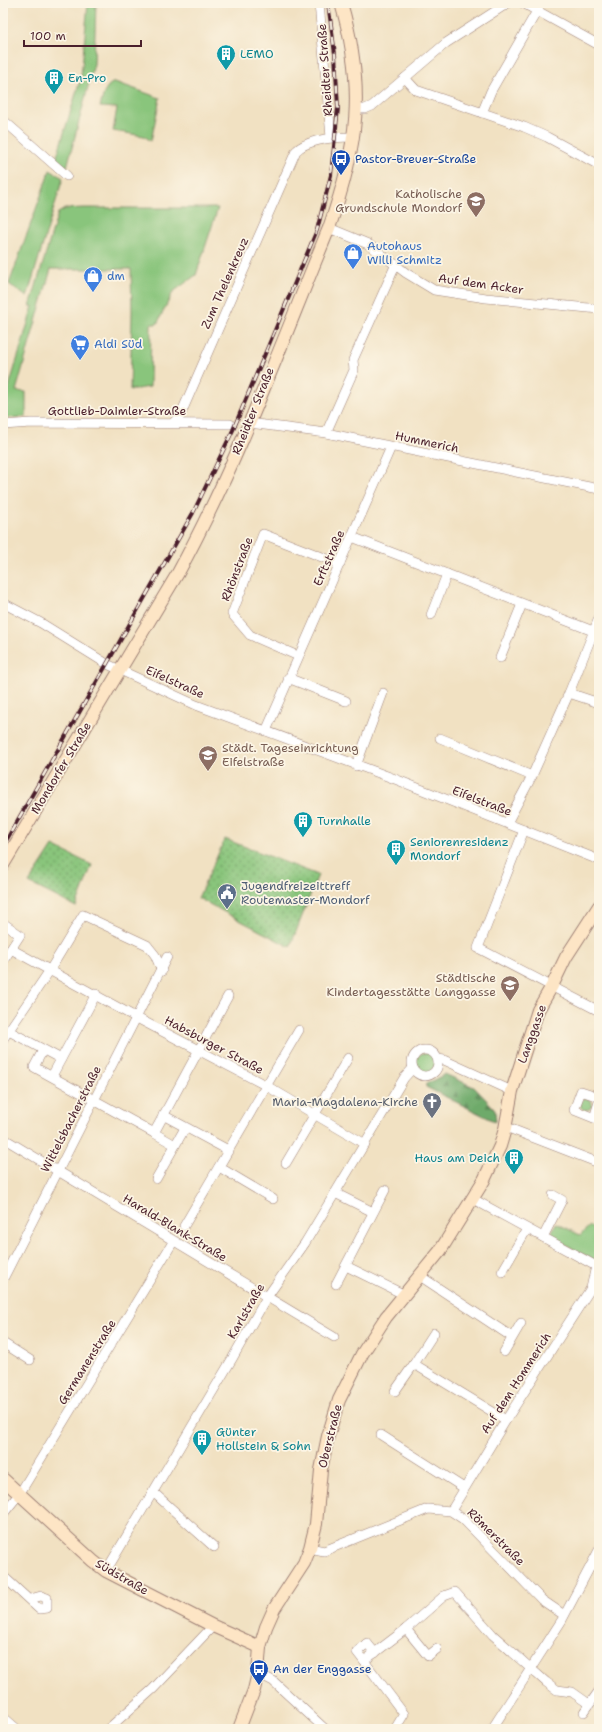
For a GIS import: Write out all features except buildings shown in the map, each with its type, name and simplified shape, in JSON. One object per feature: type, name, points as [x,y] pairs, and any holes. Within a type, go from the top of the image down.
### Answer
[{"type":"street","name":"Rheidter Straße","points":[[319,3],[331,137]]},
{"type":"street","name":"Rheidter Straße","points":[[119,670],[196,540],[221,490],[329,228],[347,170],[354,137],[356,109],[354,60],[341,3]]},
{"type":"street","points":[[356,109],[365,109],[372,106],[446,43],[508,3]]},
{"type":"street","points":[[523,3],[599,45]]},
{"type":"street","points":[[482,112],[491,92],[537,11]]},
{"type":"street","points":[[405,78],[416,90],[482,112],[547,137],[599,165]]},
{"type":"street","points":[[3,120],[67,176]]},
{"type":"street","points":[[331,137],[354,137]]},
{"type":"street","name":"Zum Thelenkreuz","points":[[173,423],[180,416],[296,151],[303,146],[331,137]]},
{"type":"street","name":"Auf dem Acker","points":[[329,228],[368,244],[406,273],[434,290],[486,298],[599,309]]},
{"type":"street","points":[[326,434],[354,370],[353,360],[396,264]]},
{"type":"street","name":"Gottlieb-Daimler-Straße","points":[[3,425],[31,423],[230,424]]},
{"type":"street","name":"Hummerich","points":[[249,423],[326,434],[599,489]]},
{"type":"street","name":"Erftstraße","points":[[266,731],[288,678],[391,447]]},
{"type":"street","name":"Rhönstraße","points":[[298,656],[250,634],[232,614],[263,534],[340,564]]},
{"type":"street","points":[[352,537],[593,631]]},
{"type":"street","points":[[431,615],[447,574]]},
{"type":"street","name":"Eifelstraße","points":[[3,603],[119,670],[196,705],[356,766],[395,779],[599,860]]},
{"type":"street","points":[[500,658],[522,604]]},
{"type":"street","points":[[507,823],[532,776],[569,693],[599,618]]},
{"type":"street","name":"Mondorfer Straße","points":[[3,865],[119,670]]},
{"type":"street","points":[[288,678],[346,701]]},
{"type":"street","points":[[356,766],[383,693]]},
{"type":"street","points":[[569,693],[599,703]]},
{"type":"street","points":[[440,738],[532,776]]},
{"type":"street","points":[[524,830],[478,948],[599,1011]]},
{"type":"street","name":"Langgasse","points":[[506,1127],[512,1091],[538,1010],[566,957],[599,906]]},
{"type":"street","points":[[3,1039],[50,970],[83,916],[147,945],[155,955],[162,971]]},
{"type":"street","points":[[3,923],[20,935],[3,961]]},
{"type":"street","name":"Habsburger Straße","points":[[11,949],[315,1113],[365,1144]]},
{"type":"street","name":"Wittelsbacherstraße","points":[[3,1280],[94,1100],[162,971],[167,957]]},
{"type":"street","points":[[52,1076],[96,994]]},
{"type":"street","points":[[154,1133],[228,996]]},
{"type":"street","points":[[184,1226],[299,1030]]},
{"type":"street","points":[[9,1031],[61,1059]]},
{"type":"street","points":[[43,1050],[34,1067],[175,1145]]},
{"type":"street","name":"Karlstraße","points":[[106,1571],[154,1492],[267,1297],[305,1243],[404,1078],[413,1068],[413,1058],[421,1050],[432,1051],[438,1059],[444,1060],[512,1091]]},
{"type":"street","points":[[286,1163],[348,1058]]},
{"type":"street","points":[[413,1068],[420,1075],[430,1075],[437,1069],[438,1059]]},
{"type":"street","points":[[599,1097],[581,1091],[574,1110],[596,1119],[599,1102]]},
{"type":"street","points":[[163,1115],[228,1150]]},
{"type":"street","points":[[506,1127],[599,1163]]},
{"type":"street","name":"Oberstraße","points":[[238,1729],[254,1690],[258,1673],[260,1647],[274,1609],[295,1578],[310,1548],[316,1524],[321,1470],[328,1436],[339,1400],[362,1354],[386,1317],[440,1251],[474,1199],[500,1146],[506,1127]]},
{"type":"street","points":[[156,1179],[185,1128]]},
{"type":"street","name":"Harald-Blank-Straße","points":[[3,1138],[334,1338]]},
{"type":"street","points":[[219,1167],[272,1199]]},
{"type":"street","points":[[336,1284],[385,1190]]},
{"type":"street","points":[[335,1193],[373,1212]]},
{"type":"street","points":[[474,1199],[543,1237],[562,1200],[553,1195]]},
{"type":"street","points":[[502,1272],[527,1229]]},
{"type":"street","name":"Auf dem Hommerich","points":[[451,1511],[506,1420],[591,1288],[596,1266],[543,1237]]},
{"type":"street","name":"Germanenstraße","points":[[3,1514],[20,1493],[174,1242]]},
{"type":"street","points":[[346,1266],[405,1295]]},
{"type":"street","points":[[420,1276],[512,1337]]},
{"type":"street","points":[[504,1352],[521,1323]]},
{"type":"street","points":[[395,1392],[434,1333]]},
{"type":"street","points":[[3,1343],[30,1360]]},
{"type":"street","points":[[414,1364],[506,1420]]},
{"type":"street","points":[[381,1435],[464,1488]]},
{"type":"street","name":"Südstraße","points":[[3,1479],[20,1493],[93,1562],[106,1571],[213,1626],[260,1647]]},
{"type":"street","points":[[154,1492],[214,1547]]},
{"type":"street","name":"Römerstraße","points":[[310,1548],[324,1551],[428,1509],[451,1511],[463,1519],[542,1600],[564,1615]]},
{"type":"street","points":[[492,1729],[564,1615],[599,1550]]},
{"type":"street","points":[[3,1576],[30,1599]]},
{"type":"street","points":[[395,1729],[404,1714],[400,1705],[364,1661],[406,1629],[444,1596],[455,1592],[493,1635],[557,1690],[572,1692],[586,1708],[599,1691]]},
{"type":"street","points":[[108,1729],[153,1689],[213,1626]]},
{"type":"street","points":[[406,1629],[428,1656],[437,1649]]},
{"type":"street","points":[[258,1673],[273,1681],[325,1729]]},
{"type":"street","points":[[3,1717],[17,1729]]},
{"type":"green space","points":[[88,3],[96,3],[94,64],[67,167],[56,159],[81,77]]},
{"type":"green space","points":[[115,82],[160,98],[151,141],[144,136],[113,131],[117,108],[100,107],[106,89]]},
{"type":"green space","points":[[50,170],[63,178],[27,297],[9,284]]},
{"type":"green space","points":[[218,208],[196,275],[173,292],[157,324],[151,324],[150,387],[130,390],[132,312],[131,269],[51,269],[16,391],[26,392],[26,417],[3,418],[3,407],[33,306],[30,306],[58,213],[65,209]]},
{"type":"green space","points":[[225,839],[318,875],[290,947],[198,898]]},
{"type":"green space","points":[[53,846],[92,865],[76,907],[29,883]]},
{"type":"green space","points":[[425,1053],[432,1056],[435,1063],[432,1070],[425,1073],[418,1070],[415,1063],[418,1056]]},
{"type":"green space","points":[[445,1074],[474,1087],[495,1109],[496,1122],[426,1087],[426,1084]]},
{"type":"green space","points":[[586,1098],[590,1100],[592,1104],[590,1108],[586,1110],[582,1108],[580,1104],[582,1100]]},
{"type":"green space","points":[[556,1223],[580,1235],[590,1226],[599,1230],[599,1263],[550,1236]]},
{"type":"railway","points":[[3,846],[193,513],[233,430],[317,230],[331,175],[338,108],[335,54],[328,3]]},
{"type":"place","name":"LEMO","points":[[226,71]]},
{"type":"place","name":"En-Pro","points":[[54,95]]},
{"type":"place","name":"Pastor-Breuer-Straße","points":[[341,176]]},
{"type":"place","name":"Katholische Grundschule Mondorf","points":[[476,218]]},
{"type":"place","name":"Autohaus Willi Schmitz","points":[[353,270]]},
{"type":"place","name":"dm","points":[[93,293]]},
{"type":"place","name":"Aldi Süd","points":[[80,361]]},
{"type":"place","name":"Städt. Tageseinrichtung Eifelstraße","points":[[208,772]]},
{"type":"place","name":"Turnhalle","points":[[303,838]]},
{"type":"place","name":"Seniorenresidenz Mondorf","points":[[396,866]]},
{"type":"place","name":"Jugendfreizeittreff Routemaster-Mondorf","points":[[227,910]]},
{"type":"place","name":"Städtische Kindertagesstätte Langgasse","points":[[510,1002]]},
{"type":"place","name":"Maria-Magdalena-Kirche","points":[[432,1119]]},
{"type":"place","name":"Haus am Deich","points":[[514,1175]]},
{"type":"place","name":"Günter Hollstein & Sohn","points":[[202,1456]]},
{"type":"place","name":"An der Enggasse","points":[[259,1686]]}]
